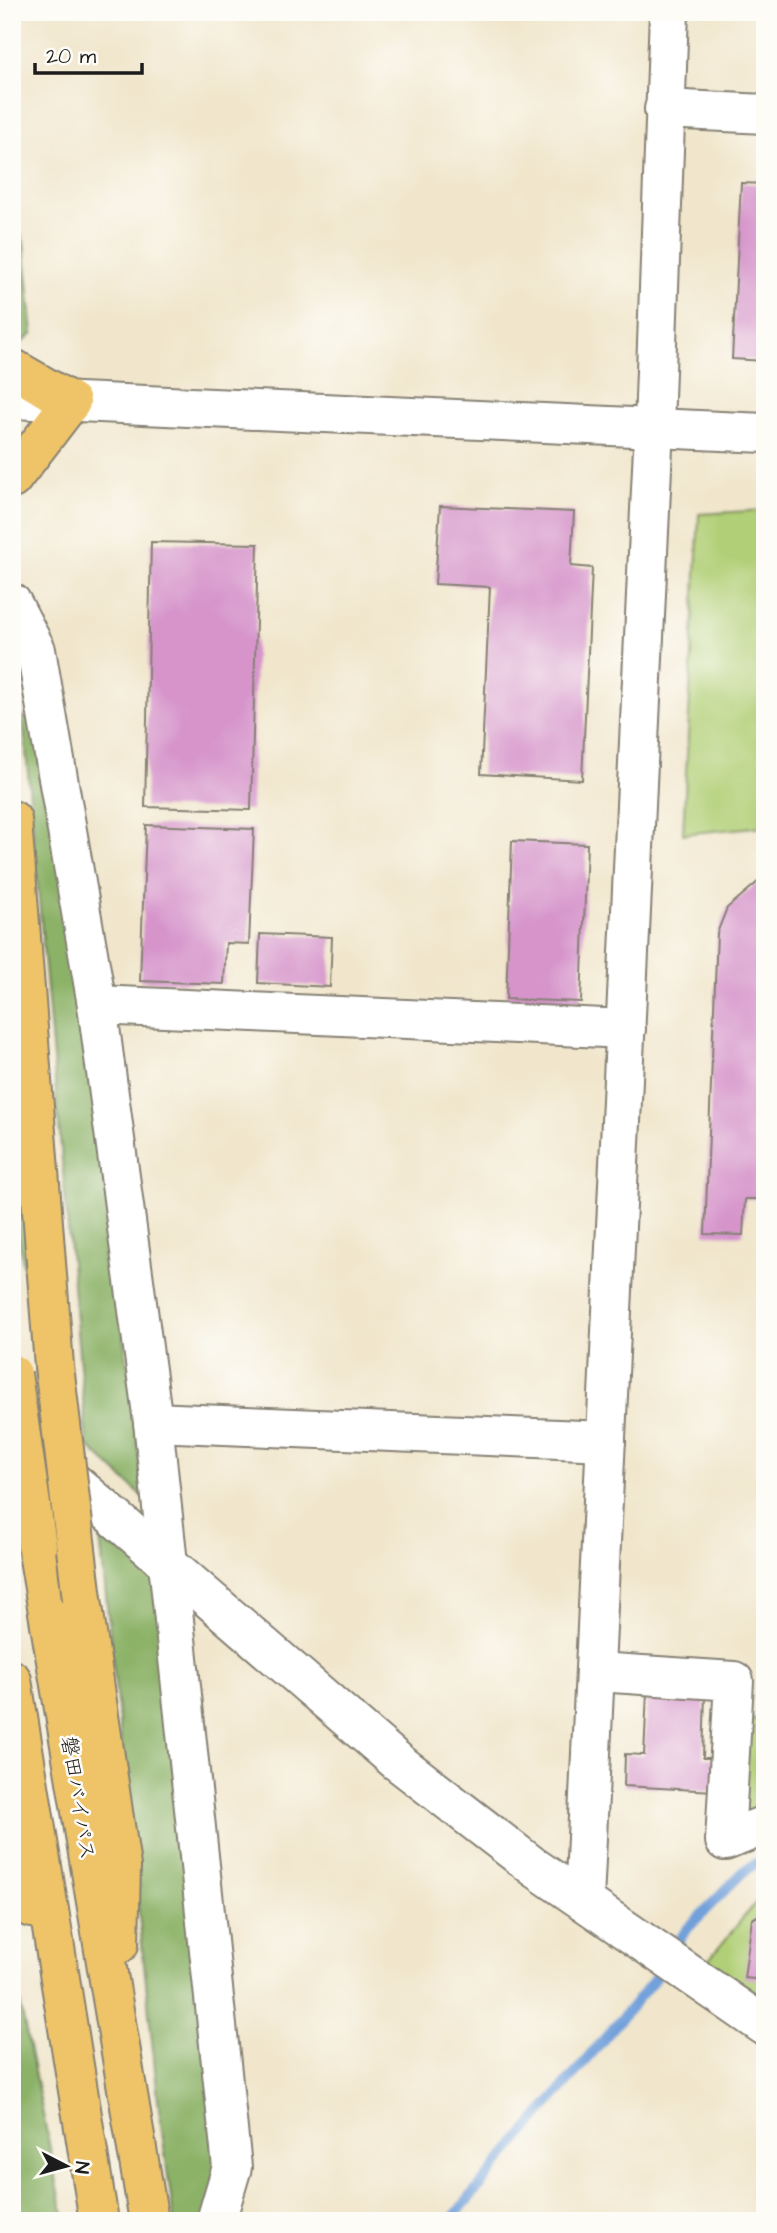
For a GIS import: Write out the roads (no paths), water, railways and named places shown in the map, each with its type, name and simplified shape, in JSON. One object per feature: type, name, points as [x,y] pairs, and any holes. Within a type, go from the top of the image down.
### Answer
[{"type":"highway","points":[[12,368],[71,402],[12,479]]},
{"type":"highway","points":[[12,820],[54,1366],[82,1599],[121,1866],[117,2036]]},
{"type":"highway","name":"磐田バイパス","points":[[12,1374],[37,1546],[148,2215]]},
{"type":"highway","points":[[12,1680],[99,2220]]},
{"type":"highway","points":[[12,1852],[68,2020]]},
{"type":"street","points":[[584,1901],[597,1672],[654,426],[669,12]]},
{"type":"street","points":[[664,109],[765,114]]},
{"type":"street","points":[[12,400],[654,426],[765,433]]},
{"type":"street","points":[[12,603],[36,650],[97,1004],[153,1422],[232,2167],[216,2221]]},
{"type":"street","points":[[97,1004],[626,1029]]},
{"type":"street","points":[[153,1422],[606,1441]]},
{"type":"street","points":[[12,1429],[398,1762],[534,1867],[765,2026]]},
{"type":"street","points":[[597,1672],[734,1681],[725,1841],[765,1825]]},
{"type":"waterway","points":[[450,2221],[653,1981],[686,1930],[743,1872],[765,1857]]}]
